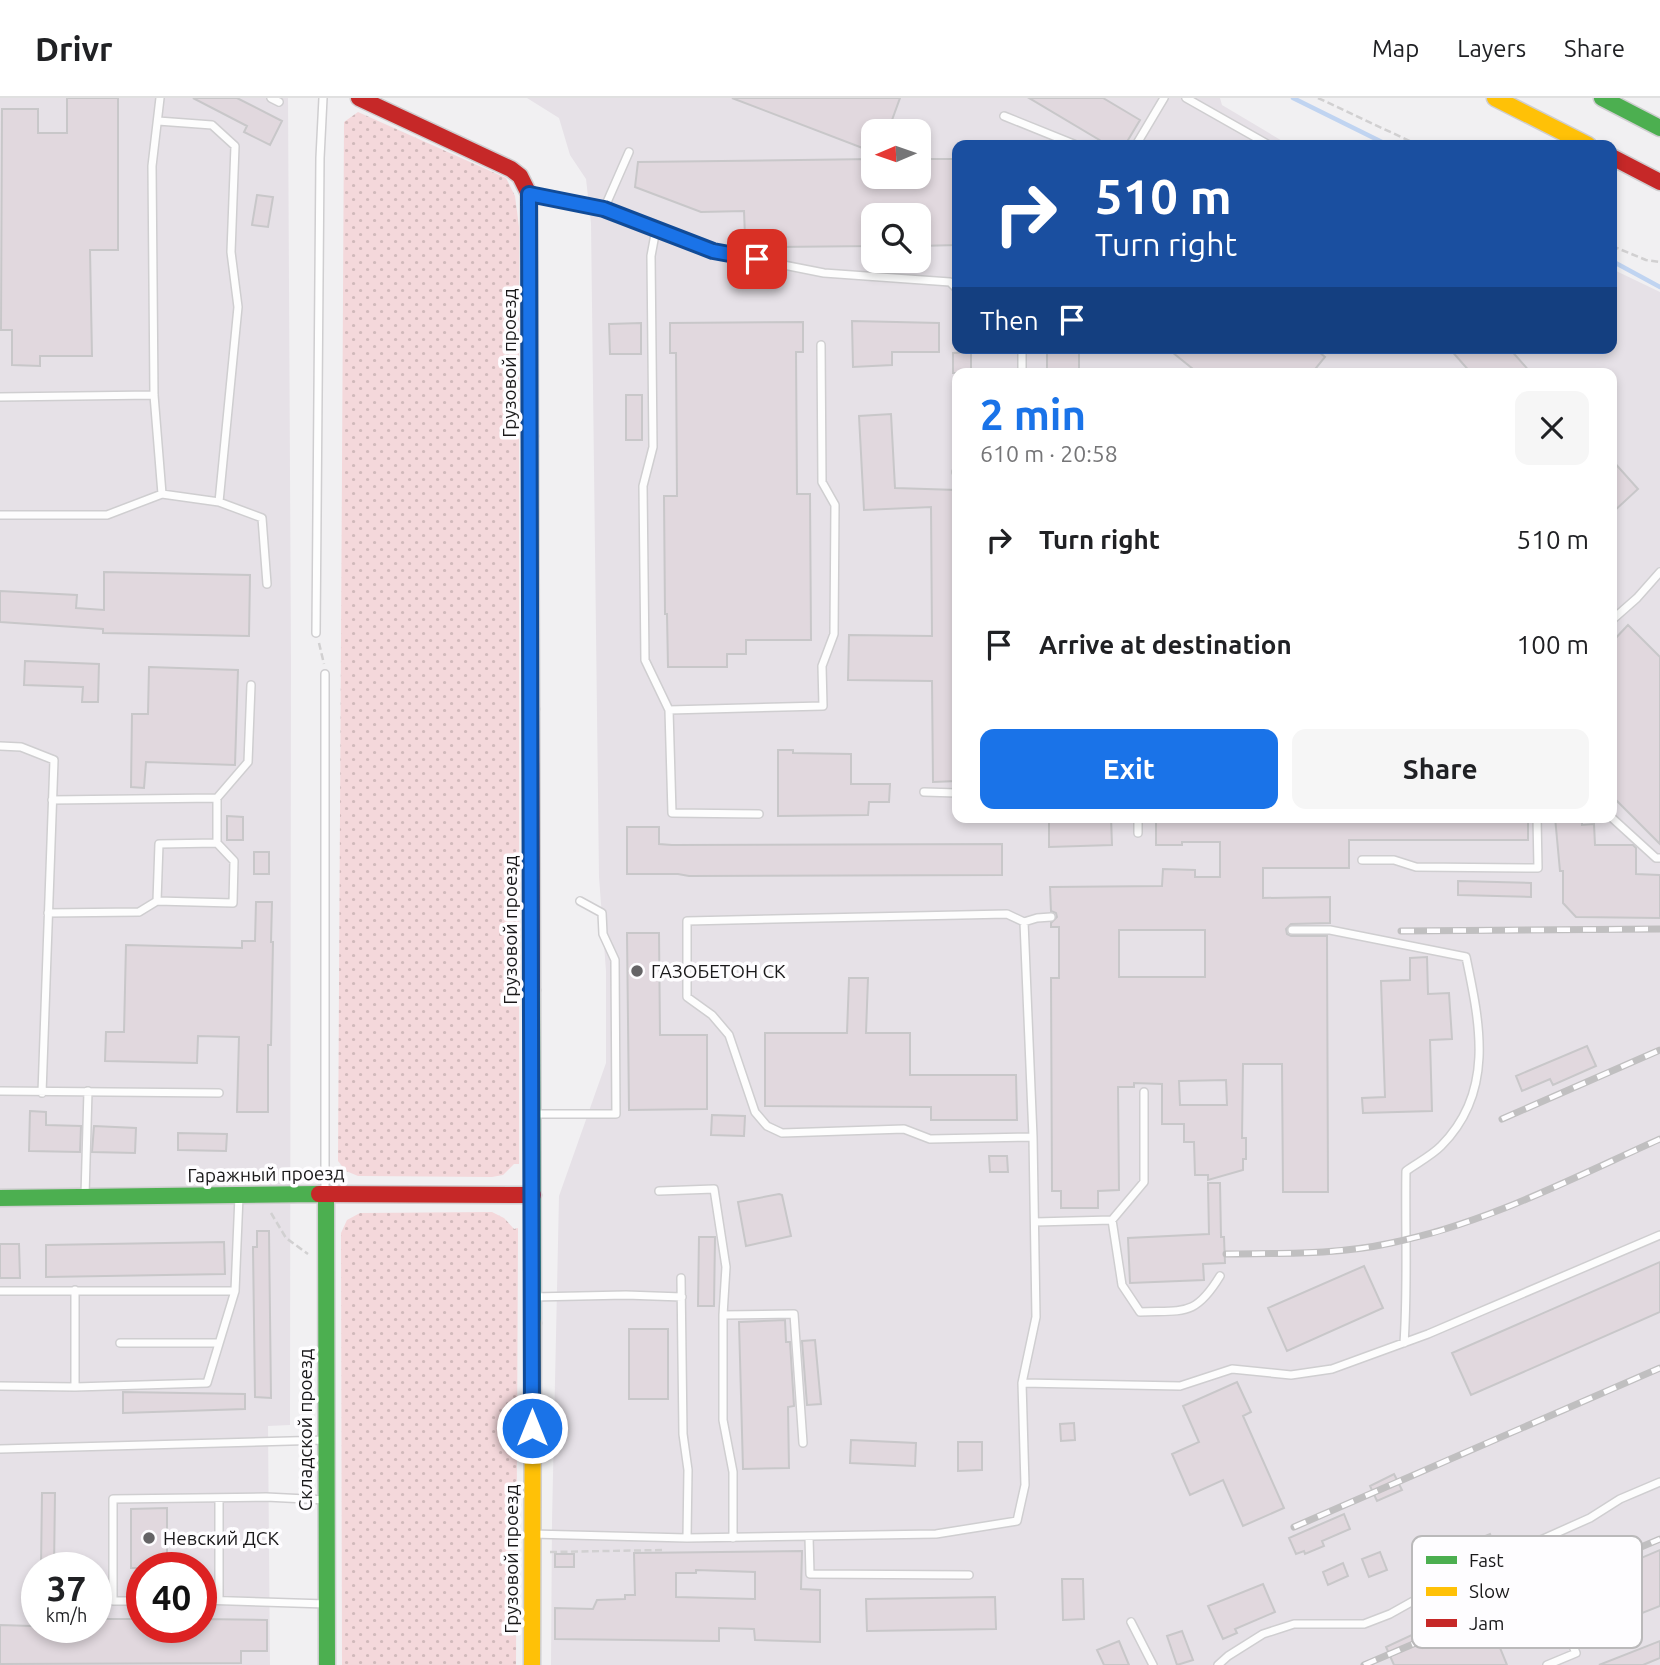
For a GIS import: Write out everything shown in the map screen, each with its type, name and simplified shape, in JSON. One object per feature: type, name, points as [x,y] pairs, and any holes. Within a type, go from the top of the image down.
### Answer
[{"type":"main road","points":[[359,98],[501,163],[520,176],[529,194]]},
{"type":"main road","points":[[1494,98],[1578,140]]},
{"type":"main road","points":[[1602,98],[1660,128]]},
{"type":"main road","points":[[1617,160],[1660,181]]},
{"type":"main road","name":"Грузовой проезд","points":[[529,194],[532,1665]]},
{"type":"main road","name":"Гаражный проезд","points":[[0,1198],[326,1194],[533,1195]]},
{"type":"main road","name":"Складской проезд","points":[[326,1194],[327,1665]]},
{"type":"lane","points":[[160,98],[152,166],[154,396],[162,494]]},
{"type":"lane","points":[[316,633],[320,158],[323,98]]},
{"type":"lane","points":[[1139,140],[1164,98]]},
{"type":"lane","points":[[1186,98],[1260,140]]},
{"type":"lane","points":[[1004,116],[1064,140]]},
{"type":"lane","points":[[158,121],[212,125],[236,146],[231,252],[238,307],[219,502]]},
{"type":"lane","points":[[604,209],[629,152]]},
{"type":"lane","points":[[529,194],[604,209],[713,251],[824,272],[950,282]]},
{"type":"lane","points":[[656,229],[651,256],[653,447],[643,486],[645,660],[669,710],[673,813],[759,814]]},
{"type":"lane","points":[[669,710],[823,706],[822,666],[834,634],[835,505],[822,482],[821,345]]},
{"type":"lane","points":[[0,397],[154,396]]},
{"type":"lane","points":[[0,515],[107,515],[162,494],[219,502],[262,517],[267,584]]},
{"type":"lane","points":[[1617,615],[1660,572]]},
{"type":"lane","points":[[325,674],[326,1194]]},
{"type":"lane","points":[[216,843],[217,798],[248,762],[251,685]]},
{"type":"lane","points":[[0,747],[21,747],[54,760],[42,1093]]},
{"type":"lane","points":[[924,792],[952,793]]},
{"type":"lane","points":[[52,800],[217,798]]},
{"type":"lane","points":[[1617,822],[1656,858],[1660,858]]},
{"type":"lane","points":[[1138,823],[1138,833]]},
{"type":"lane","points":[[1362,860],[1394,860],[1416,867],[1538,868],[1536,823]]},
{"type":"lane","points":[[48,913],[139,912],[157,901],[233,903],[234,861],[216,843],[159,844],[157,901]]},
{"type":"lane","points":[[531,1114],[616,1114],[615,960],[603,934],[602,913],[580,901]]},
{"type":"lane","points":[[1033,1137],[930,1139],[904,1129],[782,1133],[767,1126],[755,1112],[729,1035],[712,1015],[687,997],[687,921],[1007,914],[1024,922],[1051,917]]},
{"type":"lane","points":[[532,1534],[733,1538],[936,1534],[1017,1521],[1025,1485],[1022,1383],[1036,1317],[1033,1137],[1024,922]]},
{"type":"lane","points":[[1292,930],[1330,930],[1466,957],[1477,1009],[1477,1084],[1471,1106],[1441,1146],[1406,1171],[1407,1286],[1404,1343]]},
{"type":"lane","points":[[0,1091],[219,1093]]},
{"type":"lane","points":[[85,1197],[88,1091]]},
{"type":"lane","points":[[1035,1222],[1112,1220],[1144,1182],[1144,1092]]},
{"type":"lane","points":[[659,1191],[715,1189],[726,1267],[723,1420],[733,1472],[733,1538]]},
{"type":"lane","points":[[0,1386],[75,1387],[207,1382],[234,1291],[239,1195]]},
{"type":"lane","points":[[1112,1220],[1122,1285],[1140,1312],[1187,1310],[1206,1298],[1220,1276]]},
{"type":"lane","points":[[1022,1383],[1180,1386],[1232,1369],[1292,1375],[1332,1369],[1404,1343],[1660,1235]]},
{"type":"lane","points":[[681,1278],[683,1434],[688,1470],[687,1538]]},
{"type":"lane","points":[[75,1290],[75,1387]]},
{"type":"lane","points":[[0,1291],[234,1291]]},
{"type":"lane","points":[[533,1297],[682,1297]]},
{"type":"lane","points":[[723,1315],[794,1314],[803,1443]]},
{"type":"lane","points":[[120,1343],[219,1343]]},
{"type":"lane","points":[[0,1449],[326,1440]]},
{"type":"lane","points":[[1550,1536],[1590,1518],[1620,1499],[1660,1482]]},
{"type":"lane","points":[[126,1601],[113,1601],[113,1499],[266,1497],[327,1500]]},
{"type":"lane","points":[[219,1499],[219,1600],[327,1604]]},
{"type":"lane","points":[[809,1537],[810,1574],[969,1575]]},
{"type":"lane","points":[[1218,1665],[1263,1634],[1294,1624],[1363,1624],[1412,1602]]},
{"type":"lane","points":[[1131,1622],[1153,1665]]},
{"type":"lane","points":[[1548,1665],[1576,1653],[1574,1648]]},
{"type":"path","points":[[1318,98],[1407,140]]},
{"type":"path","points":[[1617,248],[1646,260],[1660,262]]},
{"type":"path","points":[[316,633],[324,658],[325,674]]},
{"type":"path","points":[[270,1210],[286,1238],[310,1256]]},
{"type":"shaded area","points":[[0,98],[288,98],[291,659],[290,1425],[268,1426],[270,1665],[0,1665]]},
{"type":"shaded area","points":[[527,98],[1220,98],[1222,105],[1281,140],[952,140],[952,354],[1617,354],[1617,271],[1660,292],[1660,1665],[551,1665],[559,1196],[606,1063],[606,971],[599,877],[591,223],[586,179],[570,155],[559,118]]},
{"type":"shaded area","points":[[358,112],[506,178],[515,196],[519,227],[519,1164],[514,1164],[503,1175],[492,1177],[358,1176],[346,1171],[338,1161],[344,122]]},
{"type":"shaded area","points":[[492,1212],[504,1218],[514,1229],[518,1228],[516,1665],[342,1665],[341,1233],[347,1220],[360,1213]]},
{"type":"building","points":[[67,98],[118,98],[118,250],[90,250],[92,356],[40,356],[40,366],[12,365],[12,330],[1,330],[2,109],[38,109],[38,133],[67,133]]},
{"type":"building","points":[[193,98],[237,98],[282,121],[270,145],[244,132],[247,126]]},
{"type":"building","points":[[732,98],[900,98],[892,119],[861,119],[861,147]]},
{"type":"building","points":[[1029,98],[1103,98],[1140,120],[1128,140],[1100,140]]},
{"type":"building","points":[[861,159],[861,189],[931,189],[931,159],[952,159],[952,245],[931,246],[931,203],[861,203],[861,246],[775,247],[745,236],[744,211],[701,212],[635,187],[638,162]]},
{"type":"building","points":[[257,195],[273,197],[268,227],[252,225]]},
{"type":"building","points":[[852,321],[939,323],[939,352],[892,352],[892,365],[853,367]]},
{"type":"building","points":[[803,322],[803,352],[796,352],[797,494],[810,494],[811,640],[746,640],[746,654],[727,654],[727,667],[668,667],[664,496],[677,496],[676,353],[670,353],[670,323]]},
{"type":"building","points":[[641,323],[641,354],[610,354],[609,324]]},
{"type":"building","points":[[953,354],[971,354],[971,368],[953,368]]},
{"type":"building","points":[[1047,354],[1079,354],[1079,368],[1047,368]]},
{"type":"building","points":[[1174,354],[1321,354],[1325,357],[1316,368],[1192,368]]},
{"type":"building","points":[[1454,354],[1514,354],[1527,368],[1467,368]]},
{"type":"building","points":[[626,395],[642,395],[642,440],[626,440]]},
{"type":"building","points":[[891,414],[895,488],[952,490],[952,781],[933,782],[932,681],[848,680],[849,635],[932,636],[931,507],[864,510],[859,416]]},
{"type":"building","points":[[1617,466],[1638,489],[1617,508]]},
{"type":"building","points":[[104,572],[250,575],[249,636],[103,633],[103,629],[0,622],[0,591],[77,595],[76,608],[104,610]]},
{"type":"building","points":[[1628,625],[1660,657],[1660,844],[1617,801],[1617,637]]},
{"type":"building","points":[[25,661],[99,664],[98,702],[82,702],[83,687],[24,685]]},
{"type":"building","points":[[149,667],[238,670],[235,765],[146,762],[144,788],[131,787],[132,714],[148,714]]},
{"type":"building","points":[[778,750],[793,750],[793,753],[851,754],[851,784],[890,784],[889,802],[869,802],[868,815],[778,816]]},
{"type":"building","points":[[227,816],[243,817],[243,840],[227,840]]},
{"type":"building","points":[[1049,823],[1111,823],[1112,845],[1049,847]]},
{"type":"building","points":[[1156,823],[1528,823],[1528,840],[1349,840],[1349,868],[1263,868],[1263,898],[1330,897],[1330,923],[1291,924],[1286,929],[1291,936],[1327,936],[1328,1192],[1283,1192],[1282,1064],[1243,1064],[1242,1138],[1246,1138],[1246,1159],[1243,1159],[1243,1170],[1208,1180],[1208,1175],[1195,1175],[1194,1142],[1184,1142],[1184,1124],[1162,1124],[1162,1084],[1134,1083],[1134,1087],[1118,1087],[1119,1190],[1098,1191],[1098,1208],[1061,1208],[1061,1191],[1052,1191],[1051,978],[1059,978],[1059,927],[1051,927],[1057,917],[1056,913],[1051,911],[1050,887],[1162,886],[1163,869],[1195,870],[1195,877],[1220,877],[1220,842],[1182,842],[1182,845],[1156,845]],"holes":[[[1119,930],[1205,930],[1205,977],[1119,977]],[[1226,1080],[1227,1105],[1180,1105],[1179,1081]]]},
{"type":"building","points":[[1556,823],[1594,824],[1595,845],[1633,845],[1636,848],[1636,874],[1660,875],[1660,918],[1576,917],[1563,903],[1563,871],[1560,871]]},
{"type":"building","points":[[627,827],[659,827],[659,844],[672,845],[1002,844],[1002,875],[627,874]]},
{"type":"building","points":[[254,852],[269,852],[269,874],[254,874]]},
{"type":"building","points":[[1458,881],[1531,883],[1531,897],[1458,895]]},
{"type":"building","points":[[256,902],[272,902],[268,1112],[237,1112],[239,1037],[198,1036],[197,1063],[105,1061],[106,1032],[124,1032],[126,945],[242,948],[242,941],[255,941]]},
{"type":"building","points":[[627,933],[659,933],[660,1035],[707,1035],[707,1109],[629,1110]]},
{"type":"building","points":[[1427,957],[1428,994],[1449,993],[1452,1039],[1430,1040],[1432,1111],[1363,1113],[1362,1098],[1385,1097],[1381,981],[1410,980],[1410,958]]},
{"type":"building","points":[[849,978],[868,978],[866,1033],[910,1033],[910,1075],[1016,1075],[1017,1120],[931,1120],[931,1107],[765,1106],[765,1033],[847,1033]]},
{"type":"building","points":[[1587,1046],[1596,1066],[1553,1085],[1550,1079],[1522,1091],[1516,1076]]},
{"type":"building","points":[[30,1111],[46,1112],[46,1125],[81,1126],[80,1152],[29,1151]]},
{"type":"building","points":[[712,1115],[745,1116],[744,1136],[711,1135]]},
{"type":"building","points":[[94,1126],[136,1128],[135,1153],[92,1152]]},
{"type":"building","points":[[178,1133],[227,1134],[226,1151],[178,1150]]},
{"type":"building","points":[[989,1156],[1007,1156],[1008,1172],[990,1172]]},
{"type":"building","points":[[1208,1183],[1220,1183],[1221,1237],[1224,1237],[1225,1263],[1203,1264],[1204,1280],[1130,1283],[1128,1238],[1209,1234]]},
{"type":"building","points":[[782,1195],[791,1236],[746,1246],[738,1202]]},
{"type":"building","points":[[257,1231],[269,1231],[271,1398],[255,1397],[253,1247],[257,1247]]},
{"type":"building","points":[[699,1237],[715,1237],[714,1306],[698,1306]]},
{"type":"building","points":[[224,1242],[225,1274],[46,1277],[46,1245]]},
{"type":"building","points":[[0,1244],[19,1244],[20,1278],[0,1278]]},
{"type":"building","points":[[1660,1262],[1660,1312],[1471,1395],[1452,1353]]},
{"type":"building","points":[[1364,1266],[1383,1308],[1287,1351],[1268,1308]]},
{"type":"building","points":[[785,1320],[786,1342],[790,1342],[794,1406],[788,1407],[789,1468],[743,1469],[739,1322]]},
{"type":"building","points":[[629,1329],[668,1329],[668,1399],[629,1399]]},
{"type":"building","points":[[815,1340],[821,1404],[807,1405],[802,1341]]},
{"type":"building","points":[[1237,1382],[1251,1412],[1243,1416],[1284,1508],[1243,1526],[1223,1480],[1190,1495],[1172,1454],[1199,1442],[1183,1406]]},
{"type":"building","points":[[123,1392],[245,1394],[245,1409],[123,1413]]},
{"type":"building","points":[[1074,1423],[1075,1440],[1061,1441],[1060,1424]]},
{"type":"building","points":[[851,1440],[916,1443],[915,1466],[850,1463]]},
{"type":"building","points":[[958,1442],[982,1442],[982,1470],[958,1471]]},
{"type":"building","points":[[1394,1474],[1402,1490],[1377,1501],[1370,1486]]},
{"type":"building","points":[[42,1493],[55,1493],[54,1552],[41,1552]]},
{"type":"building","name":"Невский ДСК","points":[[167,1508],[167,1552],[131,1552],[131,1509]]},
{"type":"building","points":[[1344,1514],[1350,1529],[1322,1541],[1324,1546],[1305,1554],[1304,1551],[1296,1554],[1289,1538]]},
{"type":"building","points":[[1660,1550],[1660,1606],[1642,1613],[1642,1558]]},
{"type":"building","points":[[802,1551],[801,1589],[820,1590],[820,1642],[755,1640],[754,1629],[719,1628],[719,1641],[555,1639],[555,1608],[593,1609],[597,1600],[625,1599],[625,1595],[635,1595],[634,1553]],"holes":[[[696,1570],[755,1572],[755,1599],[676,1597],[676,1573],[696,1573]]]},
{"type":"building","points":[[1380,1552],[1387,1570],[1369,1577],[1362,1559]]},
{"type":"building","points":[[555,1554],[574,1554],[574,1567],[555,1567]]},
{"type":"building","points":[[1343,1563],[1348,1576],[1328,1585],[1323,1572]]},
{"type":"building","points":[[1062,1579],[1083,1579],[1084,1619],[1063,1620]]},
{"type":"building","points":[[1263,1584],[1275,1612],[1235,1629],[1237,1633],[1223,1639],[1208,1606]]},
{"type":"building","points":[[995,1597],[996,1629],[867,1631],[866,1599]]},
{"type":"building","points":[[112,1619],[126,1619],[126,1643],[217,1643],[217,1619],[267,1620],[267,1651],[241,1651],[241,1663],[0,1664],[0,1625],[21,1626],[21,1643],[112,1643]]},
{"type":"building","points":[[1182,1631],[1193,1660],[1177,1665],[1167,1636]]},
{"type":"building","points":[[1412,1635],[1412,1648],[1500,1648],[1507,1665],[1394,1665],[1386,1647]]},
{"type":"building","points":[[1119,1641],[1129,1665],[1104,1665],[1097,1650]]},
{"type":"building","points":[[1660,1641],[1660,1658],[1643,1665],[1599,1665]]},
{"type":"waterway","points":[[1293,98],[1378,140]]},
{"type":"waterway","points":[[1617,264],[1660,287]]},
{"type":"railway","points":[[1401,931],[1660,929]]},
{"type":"railway","points":[[1502,1119],[1660,1050]]},
{"type":"railway","points":[[1226,1254],[1350,1250],[1426,1235],[1494,1212],[1660,1139]]},
{"type":"railway","points":[[1294,1527],[1660,1368]]},
{"type":"railway","points":[[1642,1547],[1660,1539]]},
{"type":"railway","points":[[1364,1665],[1412,1645]]},
{"type":"traffic: fast","points":[[1602,98],[1660,128]]},
{"type":"traffic: fast","points":[[532,990],[533,1323]]},
{"type":"traffic: fast","points":[[0,1198],[319,1194]]},
{"type":"traffic: fast","points":[[326,1194],[327,1665]]},
{"type":"traffic: slow","points":[[1495,98],[1578,140]]},
{"type":"traffic: slow","points":[[530,436],[531,709]]},
{"type":"traffic: slow","points":[[532,1665],[533,1323]]},
{"type":"traffic: jam","points":[[359,98],[511,169],[520,176],[529,194],[530,436]]},
{"type":"traffic: jam","points":[[1617,160],[1660,182]]},
{"type":"traffic: jam","points":[[531,709],[532,990]]},
{"type":"traffic: jam","points":[[319,1194],[533,1195]]},
{"type":"place","name":"ГАЗОБЕТОН СК","points":[[637,971]]},
{"type":"place","name":"Невский ДСК","points":[[149,1538]]},
{"type":"route","points":[[532,1428],[529,194],[604,209],[713,251],[757,259]]}]
